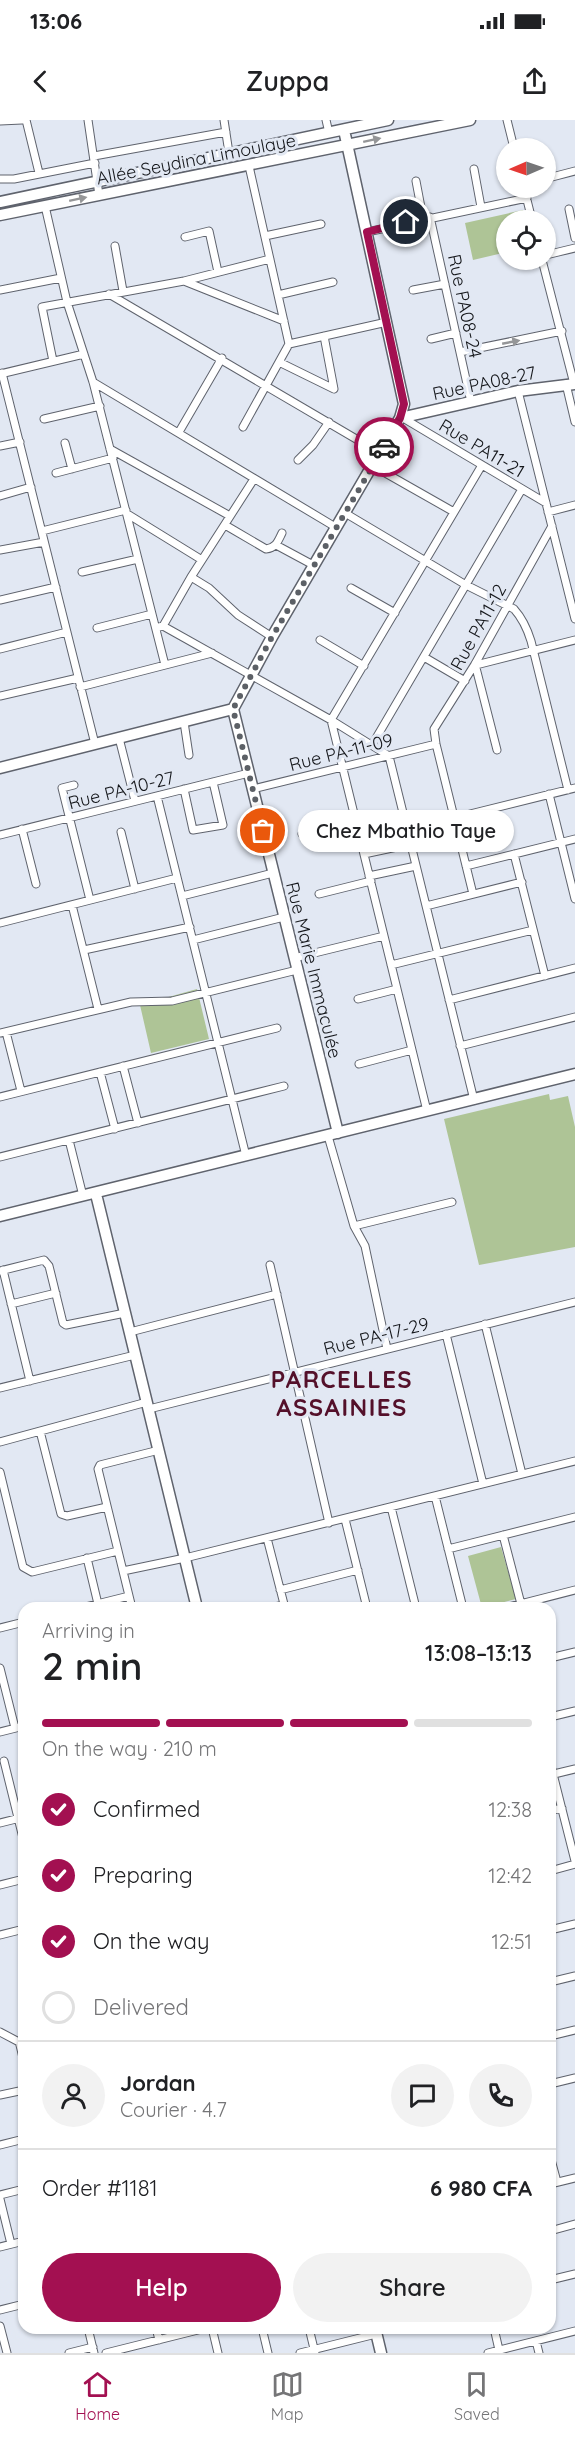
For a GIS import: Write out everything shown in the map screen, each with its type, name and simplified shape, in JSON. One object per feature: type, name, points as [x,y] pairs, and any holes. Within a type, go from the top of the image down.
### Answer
[{"type":"street","points":[[0,121],[24,120],[39,173]]},
{"type":"street","points":[[88,120],[99,195]]},
{"type":"street","points":[[224,120],[229,153]]},
{"type":"street","points":[[326,120],[329,133]]},
{"type":"street","name":"Allée Seydina Limoulaye","points":[[0,202],[388,120]]},
{"type":"street","name":"Allée Seydina Limoulaye","points":[[0,215],[470,120]]},
{"type":"street","points":[[507,120],[512,138]]},
{"type":"street","points":[[0,768],[233,709],[272,637],[401,418],[404,404],[344,130]]},
{"type":"street","points":[[0,179],[14,179],[95,159],[226,132]]},
{"type":"street","points":[[243,427],[289,344],[249,166]]},
{"type":"street","points":[[474,169],[481,207]]},
{"type":"street","points":[[556,176],[575,171]]},
{"type":"street","name":"Rue PA08-24","points":[[416,181],[445,284],[471,402]]},
{"type":"street","points":[[367,232],[527,198],[530,210]]},
{"type":"street","points":[[45,206],[67,302],[100,406],[152,614],[160,627],[165,665]]},
{"type":"street","points":[[568,209],[575,238]]},
{"type":"street","points":[[265,236],[321,224]]},
{"type":"street","points":[[185,237],[209,231],[218,272]]},
{"type":"street","points":[[115,246],[123,291]]},
{"type":"street","points":[[556,253],[575,248]]},
{"type":"street","points":[[53,361],[42,307],[184,281],[270,259]]},
{"type":"street","points":[[545,270],[562,331],[572,384],[575,422]]},
{"type":"street","points":[[0,290],[61,278]]},
{"type":"street","points":[[184,281],[284,321]]},
{"type":"street","points":[[278,295],[333,282]]},
{"type":"street","points":[[413,290],[445,284]]},
{"type":"street","points":[[109,294],[222,358],[380,453]]},
{"type":"street","points":[[289,344],[387,322]]},
{"type":"street","points":[[460,352],[562,331]]},
{"type":"street","points":[[431,339],[456,333]]},
{"type":"street","points":[[279,362],[334,389],[324,336]]},
{"type":"street","points":[[84,354],[1,373],[95,744]]},
{"type":"street","points":[[179,432],[222,358]]},
{"type":"street","points":[[93,382],[337,528]]},
{"type":"street","name":"Rue PA08-27","points":[[401,418],[519,391],[572,384]]},
{"type":"street","points":[[519,391],[575,619]]},
{"type":"street","points":[[44,419],[100,406]]},
{"type":"street","name":"Rue PA11-21","points":[[401,418],[546,503]]},
{"type":"street","points":[[298,460],[314,445],[329,422]]},
{"type":"street","points":[[0,446],[20,442]]},
{"type":"street","points":[[65,444],[72,469]]},
{"type":"street","points":[[110,449],[230,516]]},
{"type":"street","points":[[56,473],[113,458]]},
{"type":"street","points":[[427,1111],[331,720],[482,465]]},
{"type":"street","points":[[373,466],[454,512]]},
{"type":"street","points":[[160,627],[254,479]]},
{"type":"street","points":[[0,496],[31,487]]},
{"type":"street","points":[[372,745],[522,489]]},
{"type":"street","points":[[549,512],[575,505]]},
{"type":"street","points":[[42,531],[127,513],[202,560]]},
{"type":"street","points":[[345,513],[466,585],[514,609],[524,621],[534,650],[571,789],[454,818]]},
{"type":"street","points":[[225,525],[266,549],[272,549],[282,533]]},
{"type":"street","name":"Rue PA11-12","points":[[436,744],[434,729],[475,664],[552,526]]},
{"type":"street","points":[[0,550],[44,542]]},
{"type":"street","points":[[276,545],[315,566]]},
{"type":"street","points":[[82,572],[138,559]]},
{"type":"street","points":[[191,577],[208,588],[238,615],[272,637]]},
{"type":"street","points":[[0,600],[56,587]]},
{"type":"street","points":[[351,588],[395,613]]},
{"type":"street","points":[[97,628],[152,614]]},
{"type":"street","points":[[160,627],[252,675],[389,756],[474,1100]]},
{"type":"street","points":[[0,650],[67,633]]},
{"type":"street","points":[[320,640],[364,666]]},
{"type":"street","points":[[497,750],[475,664],[575,640]]},
{"type":"street","points":[[80,687],[212,653]]},
{"type":"street","points":[[424,657],[465,681]]},
{"type":"street","points":[[0,696],[78,678]]},
{"type":"street","name":"Rue Marie Immaculée","points":[[233,709],[297,970],[333,1135]]},
{"type":"street","points":[[184,722],[189,755]]},
{"type":"street","points":[[119,738],[135,801]]},
{"type":"street","points":[[436,744],[473,894]]},
{"type":"street","name":"Rue PA-11-09","points":[[252,789],[436,744]]},
{"type":"street","name":"Rue PA-10-27","points":[[1,832],[22,830],[249,773]]},
{"type":"street","points":[[184,789],[193,830],[223,825],[213,782]]},
{"type":"street","points":[[74,785],[62,788],[90,900]]},
{"type":"street","points":[[549,794],[575,898]]},
{"type":"street","points":[[157,796],[246,1156]]},
{"type":"street","points":[[302,834],[356,821]]},
{"type":"street","points":[[22,830],[36,885]]},
{"type":"street","points":[[121,832],[135,889]]},
{"type":"street","points":[[466,866],[575,839]]},
{"type":"street","points":[[364,854],[411,844]]},
{"type":"street","points":[[514,854],[545,976]]},
{"type":"street","points":[[319,894],[416,866]]},
{"type":"street","points":[[182,896],[273,873]]},
{"type":"street","points":[[0,923],[177,878]]},
{"type":"street","points":[[426,906],[522,882]]},
{"type":"street","points":[[72,905],[98,1009]]},
{"type":"street","points":[[193,940],[284,917]]},
{"type":"street","points":[[84,950],[190,927]]},
{"type":"street","points":[[391,965],[533,930]]},
{"type":"street","points":[[294,958],[384,936]]},
{"type":"street","points":[[449,1000],[575,968]]},
{"type":"street","points":[[21,1091],[3,1032],[98,1009],[138,1002],[172,1001],[206,994],[297,970]]},
{"type":"street","points":[[358,999],[397,989]]},
{"type":"street","points":[[460,1046],[575,1017]]},
{"type":"street","points":[[0,1097],[277,1028]]},
{"type":"street","points":[[359,1064],[412,1050]]},
{"type":"street","points":[[123,1066],[138,1123]]},
{"type":"street","points":[[100,1072],[115,1129]]},
{"type":"street","points":[[0,1216],[575,1074]]},
{"type":"street","points":[[0,1157],[284,1086]]},
{"type":"street","points":[[333,1135],[354,1226],[365,1246],[387,1349]]},
{"type":"street","points":[[69,1140],[83,1196]]},
{"type":"street","points":[[96,1194],[196,1602]]},
{"type":"street","points":[[354,1226],[452,1202]]},
{"type":"street","points":[[30,1381],[1,1270],[44,1260],[49,1266],[63,1323],[66,1325],[125,1313]]},
{"type":"street","points":[[270,1266],[329,1523]]},
{"type":"street","points":[[11,1304],[56,1293]]},
{"type":"street","points":[[130,1332],[276,1294]]},
{"type":"street","name":"Rue PA-17-29","points":[[0,1442],[575,1302]]},
{"type":"street","points":[[485,1324],[522,1474]]},
{"type":"street","points":[[446,1334],[483,1484]]},
{"type":"street","points":[[0,1388],[135,1355]]},
{"type":"street","points":[[40,1431],[61,1514],[67,1516],[107,1507]]},
{"type":"street","points":[[130,1602],[98,1469],[100,1465],[159,1450]]},
{"type":"street","points":[[123,1571],[329,1523],[575,1461]]},
{"type":"street","points":[[0,1472],[2,1490],[23,1567],[27,1570],[32,1572],[118,1551]]},
{"type":"street","points":[[435,1496],[461,1602]]},
{"type":"street","points":[[391,1507],[415,1602]]},
{"type":"street","points":[[448,1549],[575,1517]]},
{"type":"street","points":[[345,1518],[366,1602]]},
{"type":"street","points":[[503,1535],[520,1602]]},
{"type":"street","points":[[267,1538],[283,1602]]},
{"type":"street","points":[[87,1558],[98,1602]]},
{"type":"street","points":[[280,1590],[358,1570]]},
{"type":"street","points":[[529,1602],[575,1590]]},
{"type":"street","points":[[106,1602],[129,1596]]},
{"type":"street","points":[[0,1628],[18,1624]]},
{"type":"street","points":[[556,1657],[575,1652]]},
{"type":"street","points":[[0,1668],[15,1728]]},
{"type":"street","points":[[556,1716],[575,1711]]},
{"type":"street","points":[[0,1732],[18,1727]]},
{"type":"street","points":[[4,1761],[18,1808]]},
{"type":"street","points":[[556,1774],[575,1769]]},
{"type":"street","points":[[556,1782],[562,1808],[571,1831],[575,1862],[556,1868]]},
{"type":"street","points":[[556,1810],[562,1808]]},
{"type":"street","points":[[0,1823],[18,1819]]},
{"type":"street","points":[[0,1885],[18,1880]]},
{"type":"street","points":[[556,1929],[575,1924]]},
{"type":"street","points":[[0,1935],[18,1930]]},
{"type":"street","points":[[556,1981],[575,1976]]},
{"type":"street","points":[[556,2035],[575,2030]]},
{"type":"street","points":[[0,2032],[18,2039]]},
{"type":"street","points":[[556,2083],[575,2078]]},
{"type":"street","points":[[1,2095],[18,2091]]},
{"type":"street","points":[[0,2145],[18,2140]]},
{"type":"street","points":[[556,2183],[575,2178]]},
{"type":"street","points":[[11,2244],[0,2197],[18,2191]]},
{"type":"street","points":[[556,2229],[575,2224]]},
{"type":"street","points":[[0,2247],[18,2242]]},
{"type":"street","points":[[556,2279],[575,2274]]},
{"type":"street","points":[[0,2310],[18,2306]]},
{"type":"street","points":[[0,2326],[7,2353]]},
{"type":"street","points":[[488,2353],[575,2331]]},
{"type":"street","points":[[69,2353],[93,2350],[89,2334]]},
{"type":"street","points":[[158,2334],[159,2340]]},
{"type":"street","points":[[106,2353],[182,2334]]},
{"type":"street","points":[[213,2334],[218,2353]]},
{"type":"street","points":[[263,2334],[268,2353]]},
{"type":"street","points":[[310,2334],[314,2351]]},
{"type":"street","points":[[300,2353],[314,2351],[366,2334]]},
{"type":"street","points":[[376,2334],[381,2353]]},
{"type":"street","points":[[495,2334],[499,2350]]},
{"type":"street","points":[[536,2341],[539,2353]]},
{"type":"green space","points":[[496,216],[496,255],[473,260],[465,223]]},
{"type":"green space","points":[[197,989],[209,1039],[151,1053],[140,1005]]},
{"type":"green space","points":[[549,1094],[550,1100],[568,1096],[575,1127],[575,1247],[479,1265],[444,1119]]},
{"type":"green space","points":[[501,1547],[516,1599],[505,1602],[480,1602],[468,1556]]},
{"type":"way so far","points":[[263,831],[233,709],[272,637],[384,447]]},
{"type":"place","name":"Chez Mbathio Taye","points":[[263,831]]},
{"type":"district","name":"PARCELLES ASSAINIES","points":[[342,1393]]},
{"type":"route","points":[[384,447],[400,418],[404,404],[367,232],[406,222]]}]
